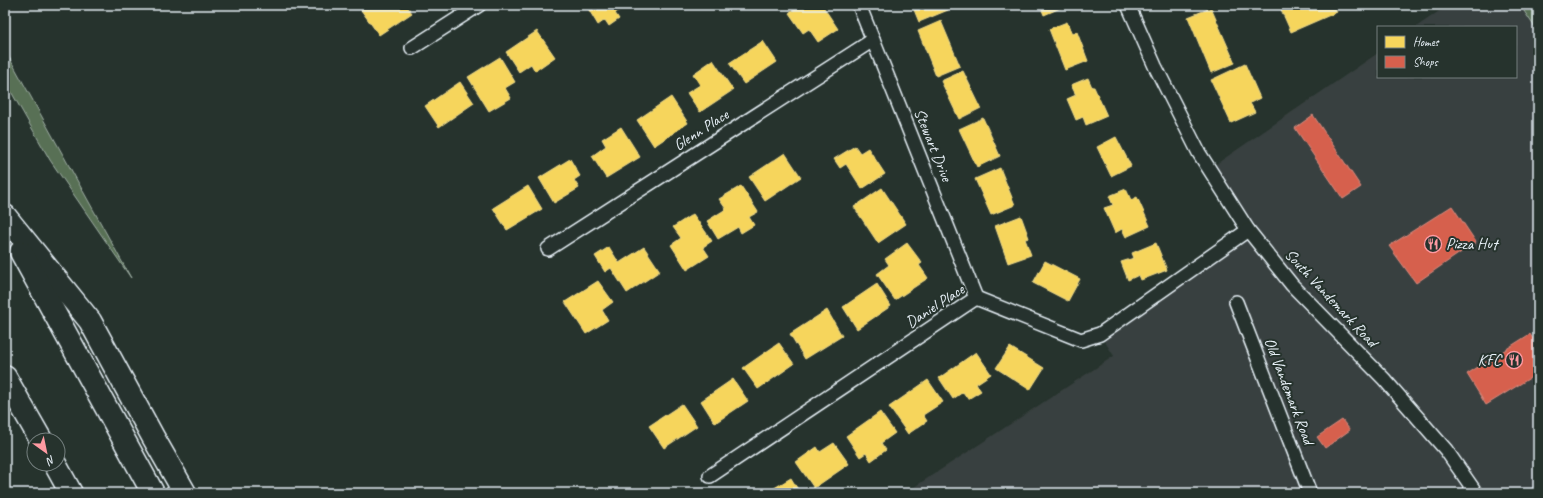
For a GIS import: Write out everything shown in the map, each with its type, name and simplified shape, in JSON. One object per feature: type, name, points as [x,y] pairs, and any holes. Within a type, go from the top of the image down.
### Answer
[{"type":"highway","points":[[5,216],[90,321],[185,493]]},
{"type":"highway","points":[[5,223],[153,493]]},
{"type":"highway","points":[[5,377],[36,432]]},
{"type":"highway","points":[[57,472],[65,493]]},
{"type":"highway","points":[[59,472],[71,493]]},
{"type":"street","points":[[412,48],[479,5]]},
{"type":"street","name":"Stewart Drive","points":[[859,5],[976,298]]},
{"type":"street","name":"South Vandemark Road","points":[[1128,5],[1155,66],[1199,153],[1248,230],[1292,285],[1384,379],[1446,450],[1476,493]]},
{"type":"street","name":"Glenn Place","points":[[548,249],[873,40]]},
{"type":"street","name":"Daniel Place","points":[[710,476],[976,298],[1081,340],[1100,334],[1248,230]]},
{"type":"street","name":"Old Vandemark Road","points":[[1236,302],[1310,493]]},
{"type":"shaded area","points":[[1448,5],[1520,5],[1538,32],[1538,493],[905,493],[1114,356],[1100,334],[1248,230],[1209,169],[1377,54],[1377,78],[1517,78],[1517,26],[1417,26]]},
{"type":"green space","points":[[1520,5],[1538,5],[1538,32]]},
{"type":"green space","points":[[5,50],[131,278],[50,160],[5,81]]},
{"type":"building: Homes","points":[[368,5],[406,5],[412,13],[379,35],[361,10]]},
{"type":"building: Homes","points":[[586,5],[628,5],[615,13],[619,19],[609,26],[605,20],[598,25]]},
{"type":"building: Homes","points":[[802,5],[822,5],[838,29],[818,42],[809,29],[803,33],[789,13]]},
{"type":"building: Homes","points":[[912,5],[946,5],[948,10],[919,22]]},
{"type":"building: Homes","points":[[1040,5],[1065,5],[1065,6],[1044,15]]},
{"type":"building: Homes","points":[[1279,5],[1333,5],[1337,12],[1291,32]]},
{"type":"building: Homes","points":[[1211,8],[1235,63],[1211,73],[1188,17]]},
{"type":"building: Homes","points":[[941,21],[960,66],[936,76],[918,31]]},
{"type":"building: Homes","points":[[1067,22],[1072,34],[1077,32],[1088,61],[1065,70],[1049,29]]},
{"type":"building: Homes","points":[[537,31],[555,57],[535,71],[531,64],[519,72],[506,52]]},
{"type":"building: Homes","points":[[763,41],[777,62],[744,84],[729,63]]},
{"type":"building: Homes","points":[[500,57],[515,82],[505,88],[511,98],[489,111],[468,77]]},
{"type":"building: Homes","points":[[713,60],[733,90],[700,112],[687,93],[700,85],[693,74]]},
{"type":"building: Homes","points":[[1245,64],[1260,98],[1250,103],[1255,112],[1231,123],[1211,80]]},
{"type":"building: Homes","points":[[963,71],[981,108],[959,119],[941,81]]},
{"type":"building: Homes","points":[[1088,78],[1092,87],[1094,87],[1107,116],[1086,125],[1083,117],[1076,120],[1067,99],[1076,95],[1071,85]]},
{"type":"building: Homes","points":[[460,82],[474,103],[439,127],[425,106]]},
{"type":"building: Homes","points":[[671,97],[688,123],[654,146],[637,120]]},
{"type":"building: Homes","points":[[983,118],[1000,156],[977,167],[959,129]]},
{"type":"building: Homes","points":[[621,127],[640,157],[606,178],[592,156],[606,146],[602,139]]},
{"type":"building: Homes","points":[[1116,137],[1131,166],[1111,176],[1097,147]]},
{"type":"building: Homes","points":[[855,146],[860,153],[868,148],[885,174],[862,189],[846,164],[840,168],[834,159]]},
{"type":"building: Homes","points":[[785,153],[801,177],[765,201],[749,177]]},
{"type":"building: Homes","points":[[570,159],[580,176],[574,180],[579,188],[554,203],[539,178]]},
{"type":"building: Homes","points":[[1000,168],[1015,205],[991,215],[975,179]]},
{"type":"building: Homes","points":[[528,186],[542,209],[507,230],[493,208]]},
{"type":"building: Homes","points":[[741,186],[758,212],[749,217],[754,225],[741,233],[738,227],[718,239],[707,221],[726,209],[719,199]]},
{"type":"building: Homes","points":[[882,188],[906,224],[878,243],[854,207]]},
{"type":"building: Homes","points":[[1126,189],[1131,200],[1137,197],[1150,226],[1126,237],[1122,229],[1115,233],[1104,208],[1113,205],[1109,196]]},
{"type":"building: Homes","points":[[693,214],[712,241],[703,247],[709,256],[687,270],[671,245],[681,238],[673,227]]},
{"type":"building: Homes","points":[[1021,216],[1029,238],[1025,239],[1031,255],[1008,263],[995,226]]},
{"type":"building: Homes","points":[[907,243],[922,263],[919,265],[928,278],[895,300],[877,274],[889,265],[885,259]]},
{"type":"building: Homes","points":[[1156,243],[1167,270],[1141,280],[1139,275],[1128,280],[1121,262],[1134,258],[1132,253]]},
{"type":"building: Homes","points":[[609,247],[619,263],[644,247],[660,271],[627,293],[611,268],[605,272],[595,256]]},
{"type":"building: Homes","points":[[1045,261],[1080,279],[1068,301],[1033,283]]},
{"type":"building: Homes","points":[[598,281],[613,302],[602,310],[608,320],[586,334],[565,302]]},
{"type":"building: Homes","points":[[877,284],[891,306],[857,329],[843,307]]},
{"type":"building: Homes","points":[[827,310],[842,336],[805,359],[790,334]]},
{"type":"building: Homes","points":[[779,343],[794,364],[758,389],[743,368]]},
{"type":"building: Homes","points":[[1010,347],[1044,368],[1030,390],[996,368]]},
{"type":"building: Homes","points":[[976,352],[991,374],[976,384],[981,391],[968,399],[963,392],[953,399],[939,378]]},
{"type":"building: Homes","points":[[733,379],[748,401],[715,423],[701,401]]},
{"type":"building: Homes","points":[[928,380],[943,402],[923,415],[927,421],[908,434],[889,407]]},
{"type":"building: Homes","points":[[682,404],[697,426],[664,448],[649,426]]},
{"type":"building: Homes","points":[[880,412],[895,433],[881,443],[886,450],[871,461],[866,453],[860,457],[846,436]]},
{"type":"building: Homes","points":[[834,443],[849,464],[814,488],[796,462],[817,447],[820,452]]},
{"type":"building: Homes","points":[[791,478],[800,493],[766,493]]},
{"type":"building: Shops","points":[[1313,115],[1361,187],[1343,199],[1295,128]]},
{"type":"building: Shops","name":"Pizza Hut","points":[[1452,206],[1476,242],[1416,283],[1389,246]]},
{"type":"building: Shops","name":"KFC","points":[[1530,334],[1538,347],[1538,373],[1486,405],[1467,374]]},
{"type":"building: Shops","points":[[1342,420],[1350,430],[1325,448],[1317,437]]},
{"type":"place","name":"Pizza Hut","points":[[1433,244]]},
{"type":"place","name":"KFC","points":[[1514,360]]}]
